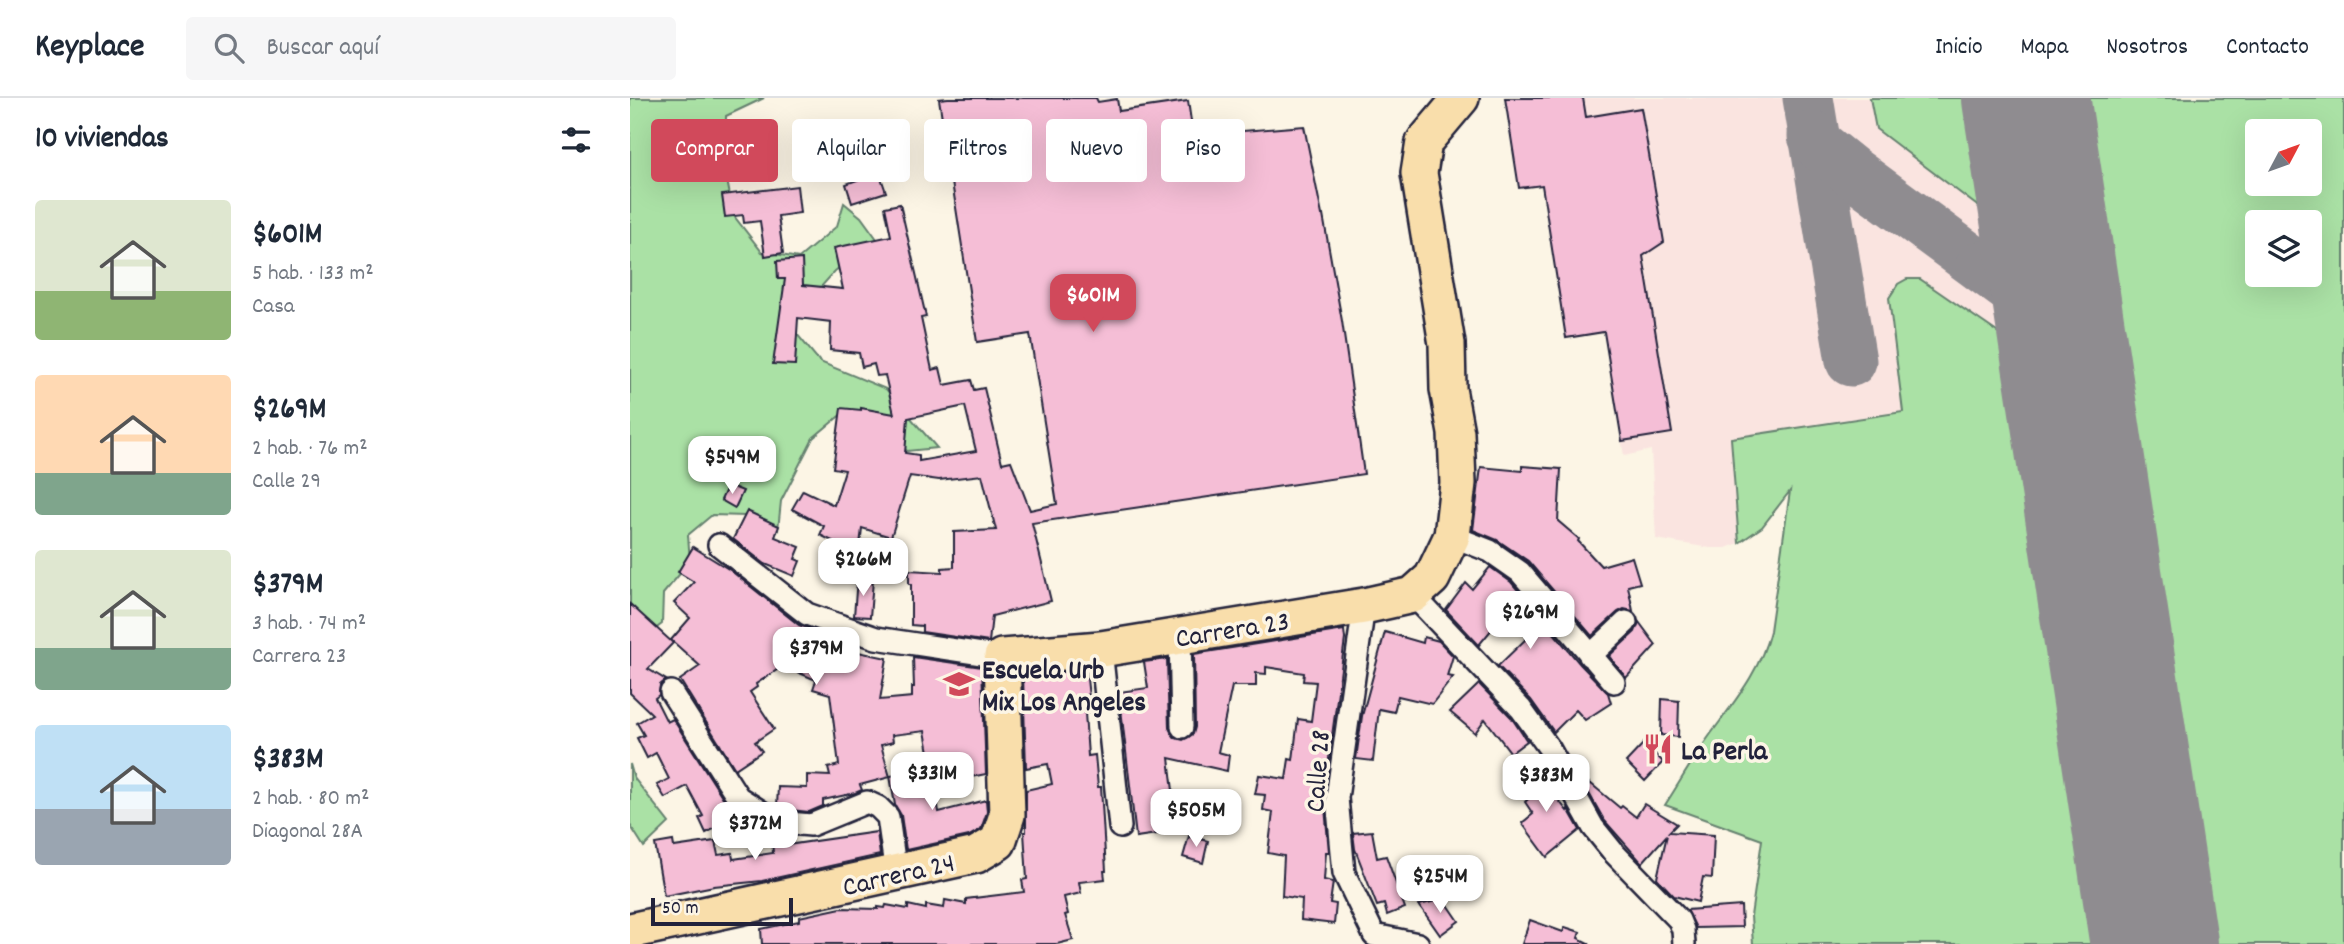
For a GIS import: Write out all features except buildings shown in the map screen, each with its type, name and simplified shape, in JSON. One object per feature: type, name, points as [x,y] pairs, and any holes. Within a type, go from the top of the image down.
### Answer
[{"type":"main road","points":[[1430,98],[1413,119],[1398,145],[1397,167],[1428,344],[1448,389]]},
{"type":"main road","points":[[1422,587],[1452,536],[1458,483],[1456,433],[1448,389],[1447,344],[1419,173],[1424,142],[1461,98]]},
{"type":"main road","name":"Carrera 23","points":[[1002,657],[1101,649],[1364,606],[1422,587]]},
{"type":"main road","name":"Carrera 24","points":[[630,931],[976,855],[998,842],[1007,815],[1002,657]]},
{"type":"street","points":[[1452,536],[1490,551],[1520,572],[1614,682]]},
{"type":"street","name":"Carrera 23","points":[[719,545],[807,614],[876,638],[1002,657]]},
{"type":"street","points":[[1422,587],[1521,709],[1549,748],[1593,827],[1614,853],[1679,920],[1684,944]]},
{"type":"street","name":"Calle 28","points":[[1364,606],[1336,798],[1345,873],[1373,939]]},
{"type":"street","points":[[1590,656],[1626,622]]},
{"type":"street","points":[[1180,636],[1182,727]]},
{"type":"street","points":[[1101,649],[1120,827]]},
{"type":"street","points":[[671,692],[738,797],[777,822],[811,825],[867,802],[878,807],[888,817],[896,874]]},
{"type":"street","points":[[1373,939],[1418,944]]},
{"type":"shaded area","points":[[1505,98],[2344,98],[2344,944],[1753,944],[1751,916],[1762,840],[1665,805],[1703,745],[1757,670],[1765,652],[1790,491],[1762,527],[1739,543],[1726,548],[1656,539],[1651,450],[1624,456],[1604,332],[1566,338],[1542,185],[1519,188]]},
{"type":"green space","points":[[630,98],[764,98],[726,116],[726,119],[651,119],[651,182],[727,182],[734,216],[762,252],[799,258],[837,226],[844,203],[861,217],[877,239],[835,271],[811,298],[791,327],[820,362],[886,389],[937,448],[907,451],[875,419],[844,412],[813,438],[781,501],[778,530],[746,516],[712,515],[688,535],[690,562],[663,594],[662,624],[642,639],[630,627]]},
{"type":"green space","points":[[1870,98],[1964,98],[1980,208],[1876,129]]},
{"type":"green space","points":[[2079,98],[2344,98],[2344,944],[2210,944]]},
{"type":"green space","points":[[1907,279],[1920,279],[2013,343],[2108,944],[1753,944],[1751,916],[1762,840],[1665,805],[1698,752],[1751,677],[1770,631],[1790,491],[1762,527],[1739,543],[1731,438],[1903,412],[1889,298],[1898,284]]},
{"type":"green space","points":[[630,764],[634,778],[669,823],[644,847],[630,825]]},
{"type":"taxiway","points":[[1808,98],[1851,361]]},
{"type":"taxiway","points":[[1813,136],[1820,146],[1851,171],[2033,305],[2052,325],[2065,359]]},
{"type":"taxiway","points":[[1981,266],[1994,268],[2015,262],[2030,246],[2043,213]]},
{"type":"runway","points":[[2026,98],[2154,944]]},
{"type":"place","name":"Escuela Urb Mix Los Angeles","points":[[959,684]]},
{"type":"place","name":"La Perla","points":[[1658,749]]}]
